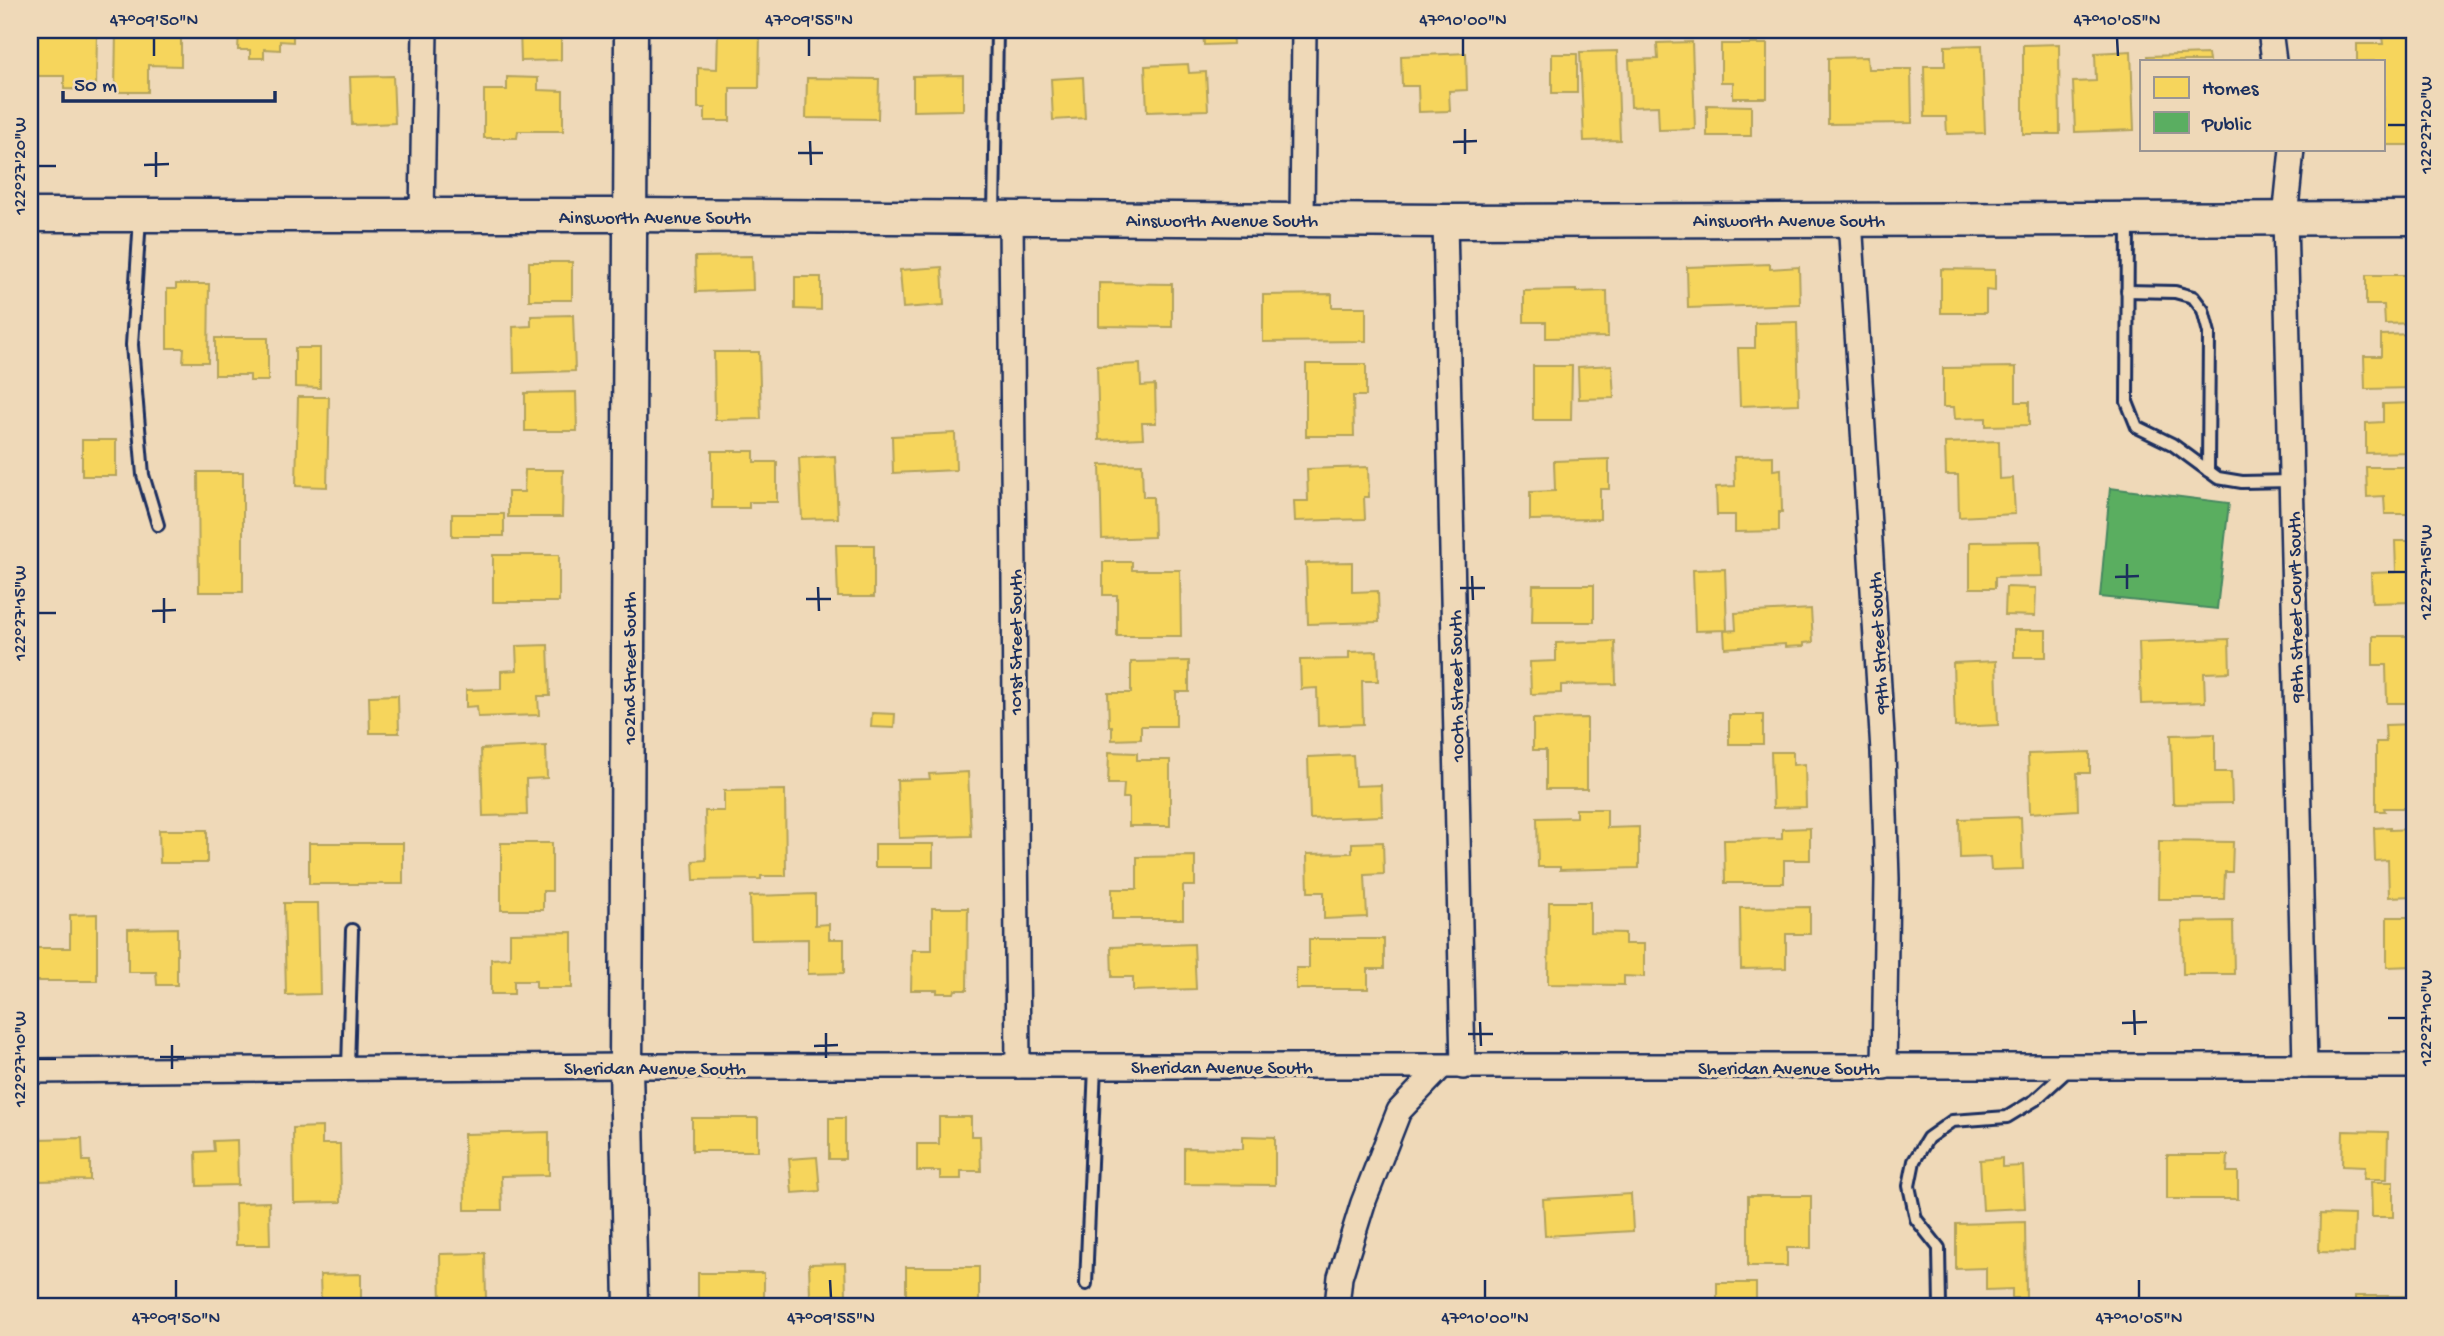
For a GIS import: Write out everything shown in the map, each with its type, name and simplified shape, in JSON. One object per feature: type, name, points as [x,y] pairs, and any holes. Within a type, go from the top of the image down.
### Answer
[{"type":"street","points":[[422,216],[425,30]]},
{"type":"street","name":"102nd Street South","points":[[631,30],[626,1066],[631,1306]]},
{"type":"street","points":[[1302,219],[1304,30]]},
{"type":"street","points":[[2270,30],[2274,60]]},
{"type":"street","name":"98th Street Court South","points":[[2292,150],[2285,218],[2305,1066]]},
{"type":"street","name":"Ainsworth Avenue South","points":[[30,215],[630,215],[1445,220],[2414,218]]},
{"type":"street","name":"101st Street South","points":[[1002,218],[1018,1066]]},
{"type":"street","name":"99th Street South","points":[[1850,219],[1883,751],[1887,879],[1884,1067]]},
{"type":"street","name":"100th Street South","points":[[1445,220],[1452,1067]]},
{"type":"street","name":"Sheridan Avenue South","points":[[30,1071],[626,1066],[2414,1066]]},
{"type":"street","points":[[1337,1306],[1340,1277],[1363,1203],[1399,1111],[1452,1067]]},
{"type":"lane","points":[[997,30],[1002,218]]},
{"type":"lane","points":[[140,215],[132,345],[143,475],[158,526]]},
{"type":"lane","points":[[2128,219],[2127,402],[2137,427],[2172,444],[2218,478],[2242,482],[2291,481]]},
{"type":"lane","points":[[2127,291],[2175,292],[2193,297],[2203,310],[2209,333],[2208,471]]},
{"type":"lane","points":[[348,1068],[352,930]]},
{"type":"lane","points":[[1086,1284],[1095,1066]]},
{"type":"lane","points":[[1940,1306],[1938,1248],[1916,1219],[1909,1186],[1914,1161],[1928,1138],[1952,1121],[2007,1117],[2035,1100],[2071,1067]]},
{"type":"building: Homes","points":[[116,30],[181,30],[181,66],[148,65],[148,92],[115,92]]},
{"type":"building: Homes","points":[[239,30],[293,30],[293,42],[280,41],[280,50],[264,49],[264,58],[250,58],[250,50],[238,50]]},
{"type":"building: Homes","points":[[520,30],[568,30],[568,34],[561,34],[561,60],[521,61]]},
{"type":"building: Homes","points":[[1203,30],[1232,30],[1233,44],[1204,45]]},
{"type":"building: Homes","points":[[30,31],[97,32],[96,90],[64,89],[64,76],[30,76]]},
{"type":"building: Homes","points":[[718,31],[760,32],[759,88],[730,88],[730,121],[705,121],[705,108],[698,108],[698,68],[717,69]]},
{"type":"building: Homes","points":[[2414,35],[2414,145],[2384,145],[2384,60],[2357,60],[2357,44],[2383,44],[2382,36]]},
{"type":"building: Homes","points":[[1692,42],[1695,129],[1659,130],[1658,106],[1631,107],[1629,60],[1658,59],[1657,43]]},
{"type":"building: Homes","points":[[1721,44],[1767,44],[1767,98],[1733,98],[1733,82],[1721,82]]},
{"type":"building: Homes","points":[[2059,44],[2060,134],[2023,134],[2023,45]]},
{"type":"building: Homes","points":[[1982,45],[1985,133],[1947,134],[1946,117],[1925,117],[1924,66],[1945,66],[1945,46]]},
{"type":"building: Homes","points":[[1617,51],[1620,140],[1584,141],[1580,52]]},
{"type":"building: Homes","points":[[2131,51],[2134,130],[2075,132],[2073,82],[2096,81],[2095,53]]},
{"type":"building: Homes","points":[[1466,53],[1467,90],[1449,91],[1450,111],[1419,112],[1418,86],[1402,86],[1401,56]]},
{"type":"building: Homes","points":[[1552,54],[1577,54],[1577,93],[1552,93]]},
{"type":"building: Homes","points":[[2208,54],[2209,60],[2148,60],[2148,56]]},
{"type":"building: Homes","points":[[1867,57],[1868,69],[1911,69],[1912,123],[1828,124],[1828,58]]},
{"type":"building: Homes","points":[[1188,64],[1189,73],[1206,72],[1208,110],[1147,112],[1145,66]]},
{"type":"building: Homes","points":[[963,75],[963,110],[913,111],[913,76]]},
{"type":"building: Homes","points":[[393,76],[395,123],[352,125],[350,77]]},
{"type":"building: Homes","points":[[507,77],[538,78],[538,90],[563,91],[563,131],[518,131],[517,138],[484,138],[484,90],[507,90]]},
{"type":"building: Homes","points":[[1083,77],[1085,118],[1053,120],[1051,79]]},
{"type":"building: Homes","points":[[807,78],[879,79],[878,119],[806,118]]},
{"type":"building: Homes","points":[[1707,105],[1751,106],[1751,136],[1707,136]]},
{"type":"building: Homes","points":[[752,256],[753,290],[696,292],[695,257]]},
{"type":"building: Homes","points":[[529,262],[572,262],[572,300],[529,300]]},
{"type":"building: Homes","points":[[1770,264],[1770,269],[1799,267],[1800,304],[1688,308],[1687,267]]},
{"type":"building: Homes","points":[[942,267],[944,305],[903,308],[900,270]]},
{"type":"building: Homes","points":[[1941,269],[1995,270],[1995,291],[1986,290],[1986,313],[1941,313]]},
{"type":"building: Homes","points":[[2366,275],[2414,275],[2414,323],[2385,324],[2384,305],[2366,305]]},
{"type":"building: Homes","points":[[795,277],[821,277],[821,310],[795,309]]},
{"type":"building: Homes","points":[[1099,283],[1172,284],[1172,327],[1099,326]]},
{"type":"building: Homes","points":[[176,284],[209,284],[208,362],[183,362],[184,348],[167,348],[167,289],[176,289]]},
{"type":"building: Homes","points":[[1524,291],[1607,291],[1608,337],[1546,338],[1546,322],[1524,322]]},
{"type":"building: Homes","points":[[1332,294],[1332,307],[1366,307],[1366,341],[1263,342],[1263,295]]},
{"type":"building: Homes","points":[[573,315],[575,371],[514,373],[513,327],[531,326],[531,316]]},
{"type":"building: Homes","points":[[1797,322],[1799,404],[1740,406],[1738,348],[1755,348],[1755,323]]},
{"type":"building: Homes","points":[[2414,334],[2414,388],[2365,389],[2364,356],[2381,356],[2381,335]]},
{"type":"building: Homes","points":[[215,338],[268,338],[268,381],[250,381],[250,375],[215,375]]},
{"type":"building: Homes","points":[[295,348],[320,348],[320,388],[295,387]]},
{"type":"building: Homes","points":[[714,352],[759,352],[761,419],[715,420]]},
{"type":"building: Homes","points":[[1140,364],[1141,386],[1155,385],[1156,423],[1142,423],[1143,438],[1099,440],[1097,366]]},
{"type":"building: Homes","points":[[1306,364],[1366,364],[1366,396],[1353,396],[1354,436],[1306,436]]},
{"type":"building: Homes","points":[[1612,365],[1614,398],[1579,399],[1578,367]]},
{"type":"building: Homes","points":[[1533,366],[1572,366],[1571,420],[1533,420]]},
{"type":"building: Homes","points":[[2016,367],[2016,402],[2029,402],[2029,425],[1986,426],[1986,418],[1955,419],[1954,407],[1943,407],[1943,368]]},
{"type":"building: Homes","points":[[576,392],[577,431],[525,431],[525,393]]},
{"type":"building: Homes","points":[[298,397],[329,397],[327,487],[296,486]]},
{"type":"building: Homes","points":[[2414,403],[2414,452],[2366,453],[2366,423],[2383,422],[2383,404]]},
{"type":"building: Homes","points":[[955,433],[956,470],[893,473],[892,436]]},
{"type":"building: Homes","points":[[82,440],[116,440],[116,476],[82,476]]},
{"type":"building: Homes","points":[[1999,441],[2000,479],[2013,478],[2015,514],[1959,517],[1958,475],[1946,475],[1945,443]]},
{"type":"building: Homes","points":[[712,451],[754,451],[754,462],[777,462],[777,502],[749,502],[749,508],[712,508]]},
{"type":"building: Homes","points":[[835,456],[838,518],[802,519],[799,458]]},
{"type":"building: Homes","points":[[1773,456],[1773,470],[1781,469],[1782,512],[1779,512],[1779,531],[1735,532],[1735,515],[1717,515],[1716,487],[1735,486],[1734,457]]},
{"type":"building: Homes","points":[[1609,459],[1609,489],[1600,489],[1600,519],[1530,520],[1530,492],[1555,491],[1554,461]]},
{"type":"building: Homes","points":[[1142,464],[1143,497],[1153,497],[1154,537],[1102,539],[1100,465]]},
{"type":"building: Homes","points":[[1368,467],[1369,497],[1364,497],[1365,519],[1295,521],[1294,501],[1308,501],[1307,469]]},
{"type":"building: Homes","points":[[2366,467],[2414,467],[2414,514],[2385,514],[2384,496],[2367,497]]},
{"type":"building: Homes","points":[[525,470],[563,470],[562,517],[508,517],[508,492],[524,492]]},
{"type":"building: Homes","points":[[198,472],[243,472],[243,592],[199,592]]},
{"type":"building: Homes","points":[[452,514],[504,514],[504,536],[452,536]]},
{"type":"building: Homes","points":[[2041,541],[2042,576],[1995,577],[1995,588],[1970,588],[1970,542]]},
{"type":"building: Homes","points":[[2395,541],[2414,541],[2414,602],[2372,603],[2371,573],[2396,572]]},
{"type":"building: Homes","points":[[836,545],[874,545],[874,597],[838,597]]},
{"type":"building: Homes","points":[[493,555],[559,555],[559,602],[493,602]]},
{"type":"building: Homes","points":[[1103,562],[1132,562],[1132,570],[1180,570],[1181,636],[1117,636],[1117,595],[1103,595]]},
{"type":"building: Homes","points":[[1352,562],[1352,592],[1378,591],[1379,622],[1308,624],[1306,563]]},
{"type":"building: Homes","points":[[1725,569],[1727,630],[1695,631],[1693,570]]},
{"type":"building: Homes","points":[[1533,585],[1594,585],[1594,622],[1532,622]]},
{"type":"building: Homes","points":[[2006,587],[2036,588],[2035,616],[2005,615]]},
{"type":"building: Homes","points":[[1811,609],[1813,642],[1804,643],[1804,646],[1785,647],[1785,644],[1725,648],[1724,631],[1736,630],[1735,613]]},
{"type":"building: Homes","points":[[2014,630],[2046,630],[2046,657],[2014,657]]},
{"type":"building: Homes","points":[[2373,636],[2414,636],[2414,703],[2387,703],[2386,665],[2373,665]]},
{"type":"building: Homes","points":[[2229,639],[2230,672],[2204,673],[2205,702],[2141,704],[2139,642]]},
{"type":"building: Homes","points":[[1615,641],[1616,684],[1561,685],[1561,693],[1531,694],[1530,662],[1556,661],[1556,643]]},
{"type":"building: Homes","points":[[548,645],[550,696],[538,696],[539,715],[478,717],[477,706],[466,707],[466,690],[501,689],[501,671],[517,670],[516,646]]},
{"type":"building: Homes","points":[[1377,651],[1378,681],[1362,681],[1363,724],[1318,726],[1317,688],[1301,689],[1300,660],[1349,659],[1349,652]]},
{"type":"building: Homes","points":[[1189,661],[1189,692],[1176,692],[1176,726],[1141,726],[1141,739],[1112,740],[1108,693],[1131,693],[1131,662]]},
{"type":"building: Homes","points":[[1996,661],[1998,725],[1955,727],[1953,663]]},
{"type":"building: Homes","points":[[398,695],[399,733],[370,733],[369,696]]},
{"type":"building: Homes","points":[[872,713],[895,714],[894,728],[871,727]]},
{"type":"building: Homes","points":[[1729,715],[1763,715],[1763,744],[1729,744]]},
{"type":"building: Homes","points":[[1587,718],[1587,789],[1546,789],[1546,750],[1533,750],[1533,719]]},
{"type":"building: Homes","points":[[2414,724],[2414,808],[2384,808],[2385,811],[2376,811],[2376,742],[2386,742],[2385,725]]},
{"type":"building: Homes","points":[[2215,734],[2215,772],[2231,772],[2232,803],[2173,804],[2171,735]]},
{"type":"building: Homes","points":[[546,746],[547,778],[526,779],[527,815],[483,816],[481,749]]},
{"type":"building: Homes","points":[[1109,752],[1137,753],[1137,760],[1170,760],[1170,826],[1129,826],[1129,798],[1123,798],[1124,784],[1108,784]]},
{"type":"building: Homes","points":[[1771,752],[1793,752],[1793,765],[1805,764],[1806,807],[1773,808]]},
{"type":"building: Homes","points":[[2090,752],[2090,773],[2077,773],[2078,810],[2030,813],[2028,754]]},
{"type":"building: Homes","points":[[1353,755],[1355,786],[1381,785],[1382,816],[1310,819],[1308,757]]},
{"type":"building: Homes","points":[[968,772],[971,836],[899,838],[897,780],[930,779],[929,774]]},
{"type":"building: Homes","points":[[785,790],[786,876],[694,880],[693,861],[706,860],[705,811],[724,811],[724,791]]},
{"type":"building: Homes","points":[[1576,809],[1607,809],[1607,828],[1639,827],[1639,868],[1560,870],[1560,867],[1538,867],[1537,818],[1576,817]]},
{"type":"building: Homes","points":[[2021,817],[2023,869],[1991,870],[1990,857],[1960,858],[1959,819]]},
{"type":"building: Homes","points":[[2390,827],[2390,830],[2414,829],[2414,896],[2389,897],[2388,860],[2375,861],[2374,828]]},
{"type":"building: Homes","points":[[1810,828],[1810,860],[1784,860],[1784,883],[1725,883],[1724,840],[1782,839],[1782,829]]},
{"type":"building: Homes","points":[[159,830],[207,830],[207,863],[160,863]]},
{"type":"building: Homes","points":[[2159,841],[2233,842],[2232,872],[2225,872],[2224,899],[2158,899]]},
{"type":"building: Homes","points":[[1383,842],[1384,874],[1365,875],[1367,917],[1324,919],[1324,892],[1308,892],[1307,854],[1352,853],[1352,843]]},
{"type":"building: Homes","points":[[309,843],[403,843],[403,884],[309,884]]},
{"type":"building: Homes","points":[[501,843],[552,843],[552,891],[543,891],[543,910],[501,910]]},
{"type":"building: Homes","points":[[875,844],[933,844],[933,867],[875,867]]},
{"type":"building: Homes","points":[[1195,856],[1195,886],[1183,886],[1183,919],[1112,919],[1112,889],[1137,889],[1137,857]]},
{"type":"building: Homes","points":[[815,894],[815,925],[829,924],[829,939],[844,939],[844,973],[808,974],[808,939],[751,940],[750,896]]},
{"type":"building: Homes","points":[[1549,902],[1590,902],[1590,932],[1625,933],[1625,944],[1644,944],[1644,977],[1624,976],[1624,985],[1548,984]]},
{"type":"building: Homes","points":[[284,903],[318,903],[320,994],[286,995]]},
{"type":"building: Homes","points":[[1810,907],[1810,934],[1786,934],[1786,968],[1741,969],[1740,908]]},
{"type":"building: Homes","points":[[932,908],[968,908],[967,990],[937,993],[937,990],[911,990],[912,950],[932,950]]},
{"type":"building: Homes","points":[[97,914],[97,981],[33,981],[32,948],[70,948],[70,915]]},
{"type":"building: Homes","points":[[2387,917],[2414,917],[2414,966],[2387,967]]},
{"type":"building: Homes","points":[[2233,921],[2234,974],[2183,974],[2182,922]]},
{"type":"building: Homes","points":[[177,928],[177,985],[157,985],[156,972],[128,972],[128,929]]},
{"type":"building: Homes","points":[[572,932],[572,988],[536,988],[536,981],[514,981],[514,994],[491,994],[491,959],[510,958],[510,933]]},
{"type":"building: Homes","points":[[1309,939],[1384,939],[1384,969],[1368,969],[1368,989],[1296,989],[1296,968],[1309,968]]},
{"type":"building: Homes","points":[[1194,944],[1196,989],[1133,991],[1133,977],[1112,977],[1111,947]]},
{"type":"building: Homes","points":[[939,1117],[971,1117],[971,1136],[980,1136],[981,1171],[961,1171],[961,1179],[940,1179],[940,1171],[917,1171],[917,1144],[939,1144]]},
{"type":"building: Homes","points":[[692,1118],[758,1118],[758,1151],[692,1151]]},
{"type":"building: Homes","points":[[829,1118],[845,1118],[845,1159],[829,1159]]},
{"type":"building: Homes","points":[[322,1127],[322,1144],[340,1144],[341,1202],[294,1203],[293,1128]]},
{"type":"building: Homes","points":[[2343,1131],[2388,1132],[2387,1179],[2364,1179],[2365,1167],[2342,1166]]},
{"type":"building: Homes","points":[[549,1132],[549,1175],[501,1176],[502,1210],[465,1210],[464,1134]]},
{"type":"building: Homes","points":[[1243,1136],[1275,1137],[1275,1185],[1184,1184],[1184,1148],[1243,1149]]},
{"type":"building: Homes","points":[[82,1138],[83,1161],[90,1161],[90,1180],[36,1181],[35,1139]]},
{"type":"building: Homes","points":[[237,1140],[238,1185],[197,1186],[196,1152],[214,1151],[213,1141]]},
{"type":"building: Homes","points":[[2167,1155],[2228,1155],[2227,1172],[2238,1172],[2238,1199],[2167,1199]]},
{"type":"building: Homes","points":[[817,1157],[820,1191],[792,1193],[789,1159]]},
{"type":"building: Homes","points":[[2002,1158],[2002,1167],[2023,1166],[2025,1208],[1983,1210],[1980,1160]]},
{"type":"building: Homes","points":[[2371,1182],[2393,1182],[2393,1217],[2372,1217]]},
{"type":"building: Homes","points":[[1631,1194],[1633,1231],[1545,1236],[1543,1199]]},
{"type":"building: Homes","points":[[1748,1196],[1811,1196],[1811,1248],[1787,1248],[1787,1266],[1748,1266]]},
{"type":"building: Homes","points":[[269,1202],[270,1245],[236,1245],[235,1203]]},
{"type":"building: Homes","points":[[2320,1214],[2355,1215],[2354,1253],[2319,1252]]},
{"type":"building: Homes","points":[[2025,1222],[2026,1298],[2012,1298],[2012,1289],[1986,1290],[1986,1268],[1956,1269],[1956,1224]]},
{"type":"building: Homes","points":[[485,1253],[486,1299],[475,1299],[475,1306],[441,1306],[440,1254]]},
{"type":"building: Homes","points":[[845,1263],[846,1295],[810,1296],[809,1264]]},
{"type":"building: Homes","points":[[906,1267],[979,1267],[979,1306],[924,1306],[924,1298],[906,1298]]},
{"type":"building: Homes","points":[[698,1273],[764,1273],[764,1306],[698,1306]]},
{"type":"building: Homes","points":[[361,1274],[361,1306],[321,1306],[320,1275]]},
{"type":"building: Homes","points":[[1717,1283],[1756,1283],[1756,1306],[1717,1306]]},
{"type":"building: Homes","points":[[2355,1296],[2412,1296],[2412,1306],[2355,1306]]},
{"type":"building: Public","points":[[2110,488],[2229,503],[2217,609],[2100,597]]}]
